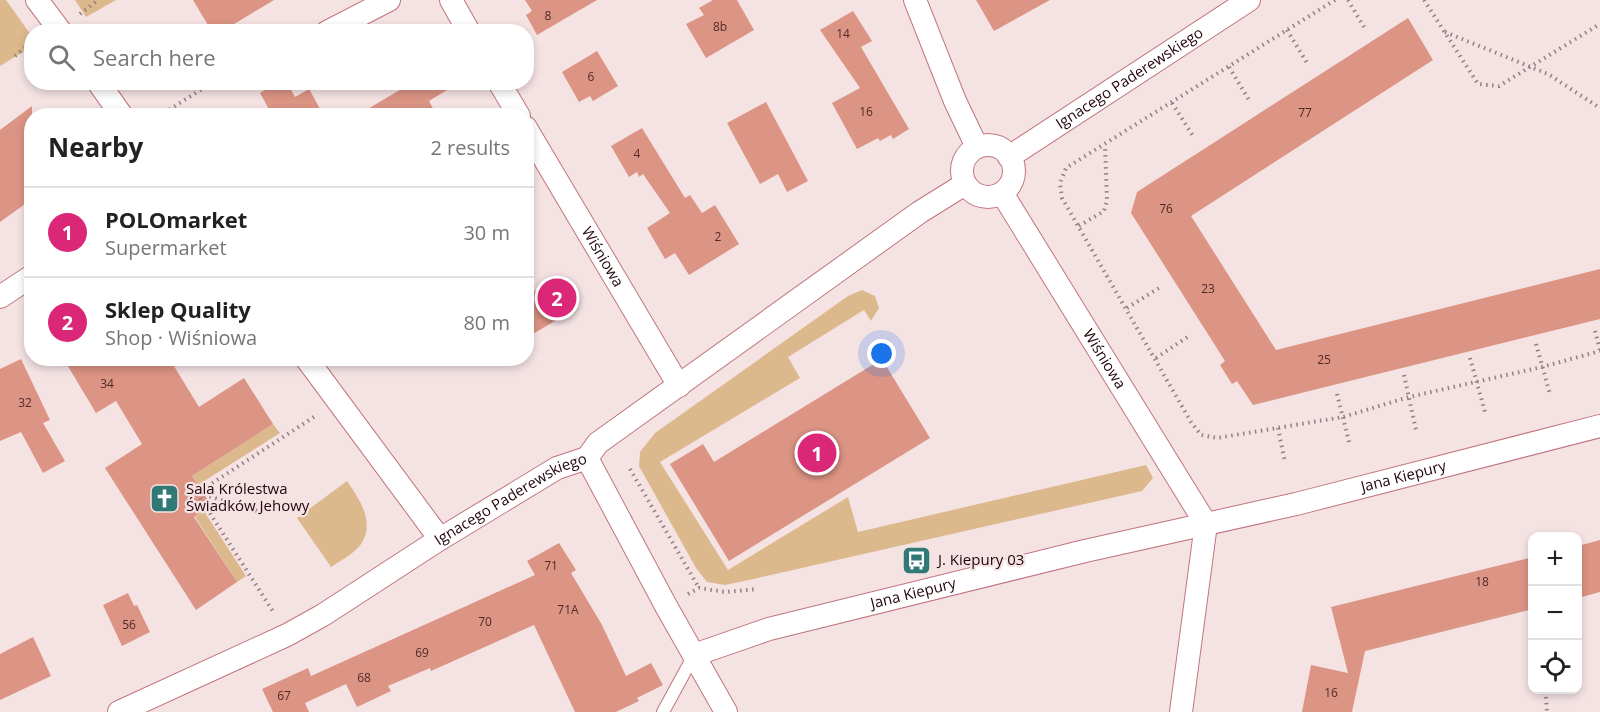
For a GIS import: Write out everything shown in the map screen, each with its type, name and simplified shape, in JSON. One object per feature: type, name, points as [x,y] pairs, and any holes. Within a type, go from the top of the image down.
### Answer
[{"type":"street","points":[[37,0],[55,24]]},
{"type":"street","points":[[342,24],[389,0]]},
{"type":"street","points":[[451,0],[464,24]]},
{"type":"street","points":[[915,0],[955,101],[977,147]]},
{"type":"street","name":"Ignacego Paderewskiego","points":[[1009,156],[1249,0]]},
{"type":"street","points":[[104,90],[116,108]]},
{"type":"street","points":[[504,90],[514,108]]},
{"type":"street","name":"Wiśniowa","points":[[534,141],[679,386]]},
{"type":"street","points":[[995,146],[1009,156],[1013,164],[1012,180],[1002,193],[992,197],[982,196],[972,192],[965,184],[962,167],[965,159],[977,147],[995,146]]},
{"type":"street","name":"Ignacego Paderewskiego","points":[[119,712],[287,635],[323,615],[440,539],[557,468],[587,458],[598,444],[920,212],[965,184]]},
{"type":"street","name":"Wiśniowa","points":[[1002,193],[1206,524]]},
{"type":"street","points":[[0,297],[24,281]]},
{"type":"street","points":[[312,366],[440,539]]},
{"type":"street","name":"Jana Kiepury","points":[[694,655],[769,629],[1084,551],[1296,504],[1600,426]]},
{"type":"street","points":[[587,458],[616,515],[726,712]]},
{"type":"street","points":[[1181,712],[1206,524]]},
{"type":"lane","points":[[663,712],[694,655]]},
{"type":"path","points":[[88,6],[98,0]]},
{"type":"path","points":[[1335,0],[1066,168],[1060,183],[1062,198],[1191,422],[1201,435],[1217,438],[1343,417],[1409,398],[1542,367],[1600,350],[1595,331]]},
{"type":"path","points":[[1348,0],[1364,27]]},
{"type":"path","points":[[1424,0],[1478,84],[1498,87],[1600,24]]},
{"type":"path","points":[[1287,30],[1307,63]]},
{"type":"path","points":[[1444,32],[1548,74],[1600,108]]},
{"type":"path","points":[[15,56],[24,49]]},
{"type":"path","points":[[1229,67],[1249,100]]},
{"type":"path","points":[[172,108],[200,90]]},
{"type":"path","points":[[1172,103],[1193,136]]},
{"type":"path","points":[[1079,226],[1104,211],[1107,200],[1104,145]]},
{"type":"path","points":[[1127,308],[1159,288]]},
{"type":"path","points":[[1156,358],[1190,336]]},
{"type":"path","points":[[1536,344],[1550,394]]},
{"type":"path","points":[[1470,358],[1485,412]]},
{"type":"path","points":[[1404,375],[1416,430]]},
{"type":"path","points":[[1337,394],[1350,446]]},
{"type":"path","points":[[197,493],[318,415]]},
{"type":"path","points":[[1278,428],[1285,462]]},
{"type":"path","points":[[630,469],[699,588]]},
{"type":"path","points":[[197,493],[261,512]]},
{"type":"path","points":[[197,493],[279,622]]},
{"type":"path","points":[[679,599],[699,588],[726,592],[757,589]]},
{"type":"path","points":[[1546,697],[1547,712]]},
{"type":"shaded area","points":[[0,0],[6,0],[24,25],[24,51],[0,66]]},
{"type":"shaded area","points":[[75,0],[116,0],[86,17]]},
{"type":"shaded area","points":[[862,290],[875,296],[879,308],[871,321],[864,310],[788,357],[800,378],[660,462],[728,570],[848,497],[858,532],[1146,465],[1153,478],[1142,491],[749,580],[725,585],[707,582],[696,568],[639,466],[640,452],[655,433],[848,296]]},
{"type":"shaded area","points":[[273,424],[280,433],[198,485],[192,476]]},
{"type":"shaded area","points":[[347,481],[363,508],[367,523],[366,531],[362,543],[350,555],[331,567],[297,518]]},
{"type":"shaded area","points":[[204,511],[246,576],[237,582],[195,517]]},
{"type":"building","points":[[193,0],[274,0],[234,24],[207,24]]},
{"type":"building","points":[[525,0],[597,0],[537,35],[534,24],[531,24],[526,15],[532,11]]},
{"type":"building","points":[[713,0],[737,0],[754,30],[706,58],[686,24],[704,15],[699,8]]},
{"type":"building","points":[[976,0],[1050,0],[994,31]]},
{"type":"building","points":[[853,11],[872,41],[861,47],[909,129],[893,139],[891,135],[880,141],[878,138],[857,149],[832,103],[860,88],[820,30]]},
{"type":"building","points":[[1408,18],[1433,60],[1191,216],[1276,350],[1600,269],[1600,319],[1253,405],[1237,381],[1232,384],[1220,365],[1225,361],[1131,213],[1137,192]]},
{"type":"building","points":[[597,51],[618,86],[593,101],[590,96],[579,102],[562,72]]},
{"type":"building","points":[[265,90],[291,90],[295,97],[310,90],[320,108],[268,108],[260,93]]},
{"type":"building","points":[[400,90],[447,90],[429,101],[433,108],[369,108]]},
{"type":"building","points":[[766,102],[808,181],[787,192],[778,174],[760,184],[727,123]]},
{"type":"building","points":[[24,112],[24,205],[0,222],[0,130]]},
{"type":"building","points":[[642,128],[685,198],[690,195],[702,213],[715,205],[739,244],[689,275],[675,253],[665,259],[647,228],[670,213],[643,174],[639,177],[637,172],[629,177],[611,146]]},
{"type":"building","points":[[559,277],[577,308],[534,333],[534,291]]},
{"type":"building","points":[[21,359],[50,420],[43,423],[65,461],[43,473],[21,432],[0,441],[0,369]]},
{"type":"building","points":[[882,359],[930,438],[729,561],[670,464],[703,444],[714,462]]},
{"type":"building","name":"Sala Królestwa Świadków Jehowy","points":[[68,366],[174,366],[199,407],[244,378],[273,424],[192,476],[212,506],[194,517],[237,582],[196,610],[105,468],[142,444],[116,401],[96,413]]},
{"type":"building","points":[[1600,540],[1600,592],[1582,597],[1582,586],[1582,545]]},
{"type":"building","points":[[559,543],[576,570],[571,573],[602,625],[626,676],[651,663],[663,685],[637,698],[639,701],[616,712],[575,712],[534,625],[431,671],[430,668],[388,686],[391,691],[357,707],[346,684],[305,703],[309,712],[273,712],[262,689],[308,668],[311,676],[535,575],[527,561]]},
{"type":"building","points":[[1528,558],[1528,610],[1365,651],[1352,712],[1302,712],[1311,665],[1348,673],[1331,607]]},
{"type":"building","points":[[128,593],[134,606],[137,605],[150,632],[122,646],[103,605]]},
{"type":"building","points":[[33,637],[51,676],[0,700],[0,654]]},
{"type":"place","name":"Sklep Quality","points":[[557,298]]},
{"type":"place","name":"POLOmarket","points":[[817,453]]},
{"type":"place","name":"Sala Królestwa Świadków Jehowy","points":[[165,498]]},
{"type":"place","name":"J. Kiepury 03","points":[[917,560]]}]
